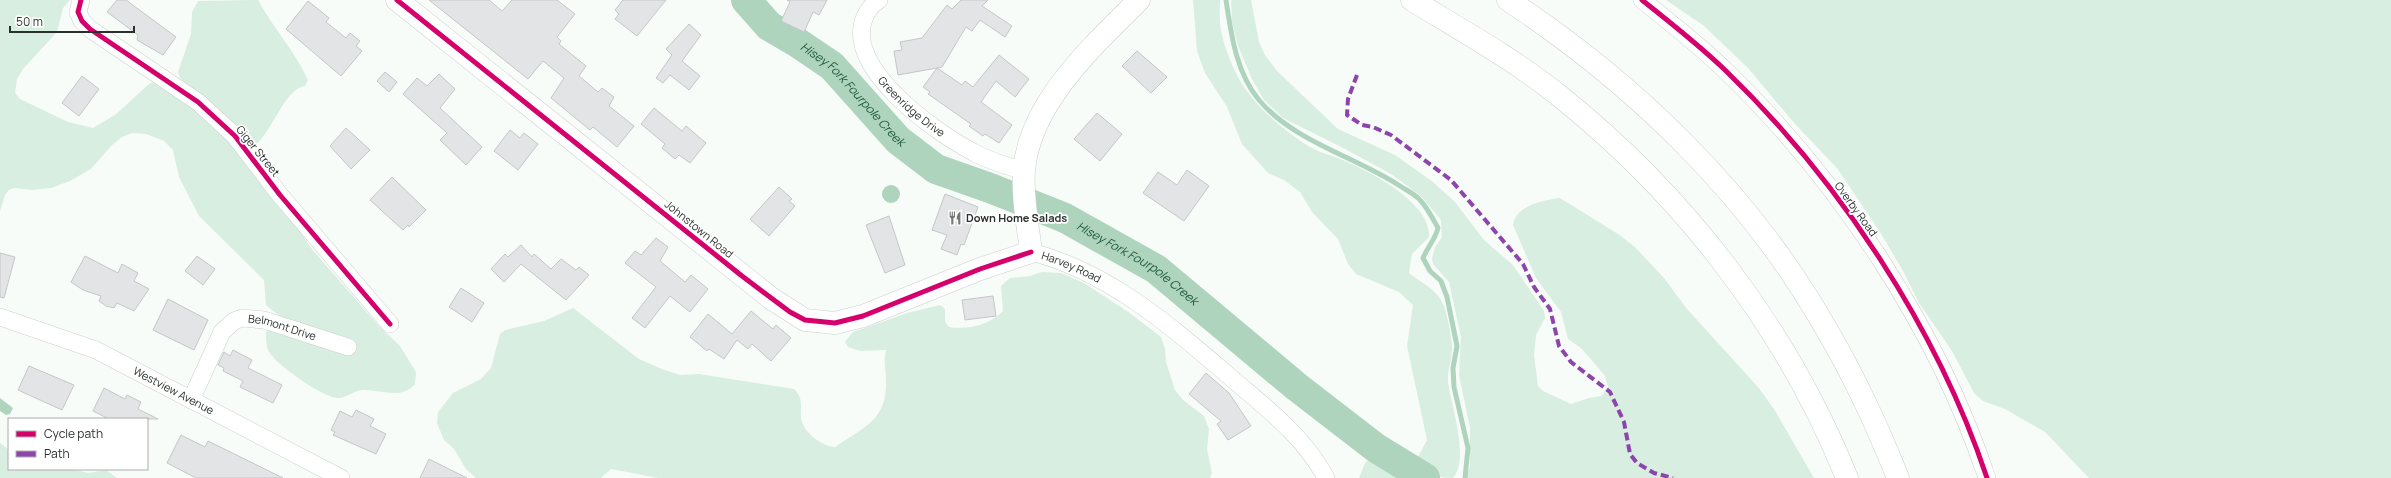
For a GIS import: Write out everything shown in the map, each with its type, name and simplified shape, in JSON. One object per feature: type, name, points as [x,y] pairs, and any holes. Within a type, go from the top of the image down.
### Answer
[{"type":"main road","name":"Johnstown Road","points":[[397,0],[742,276],[790,312],[805,320],[835,323],[863,316],[980,269],[1031,252]]},
{"type":"main road","name":"Harvey Road","points":[[1031,252],[1024,178],[1027,151],[1044,110],[1088,52],[1139,0]]},
{"type":"main road","points":[[1412,0],[1524,70],[1591,122],[1676,205],[1750,298],[1783,348],[1811,400],[1847,478]]},
{"type":"main road","points":[[1508,0],[1580,51],[1630,93],[1675,135],[1756,225],[1792,274],[1824,324],[1860,390],[1898,478]]},
{"type":"street","name":"Giger Street","points":[[81,0],[78,12],[82,21],[90,29],[198,102],[235,136],[285,201],[390,324]]},
{"type":"street","name":"Greenridge Drive","points":[[878,0],[866,13],[861,37],[869,62],[886,85],[911,109],[952,140],[1024,178]]},
{"type":"street","name":"Overby Road","points":[[1642,0],[1694,42],[1747,93],[1809,163],[1855,224],[1898,291],[1938,360],[1970,430],[1988,478]]},
{"type":"street","name":"Harvey Road","points":[[1031,252],[1066,262],[1081,269],[1124,294],[1174,330],[1291,430],[1312,454],[1326,478]]},
{"type":"street","name":"Westview Avenue","points":[[0,317],[90,348],[341,478]]},
{"type":"street","name":"Belmont Drive","points":[[191,400],[222,332],[234,321],[242,318],[264,320],[348,347]]},
{"type":"shaded area","points":[[0,0],[70,0],[63,8],[57,32],[23,69],[17,79],[15,93],[20,99],[68,122],[93,128],[115,115],[149,84],[155,82],[172,90],[239,152],[290,216],[311,248],[379,326],[400,346],[416,372],[415,384],[404,392],[391,393],[364,390],[357,391],[344,397],[331,397],[311,387],[272,356],[266,344],[266,332],[282,318],[266,305],[264,280],[199,216],[179,177],[173,150],[164,141],[146,134],[132,133],[122,137],[112,145],[91,169],[70,181],[51,188],[32,190],[14,188],[9,190],[5,195],[0,211]]},
{"type":"shaded area","points":[[258,0],[297,59],[308,80],[305,86],[298,89],[284,103],[267,131],[255,145],[180,78],[178,72],[191,34],[192,12],[198,1]]},
{"type":"shaded area","points":[[1193,0],[1220,0],[1220,27],[1231,62],[1243,85],[1268,115],[1284,129],[1310,147],[1360,168],[1392,187],[1407,198],[1419,211],[1427,224],[1429,237],[1412,254],[1409,273],[1438,295],[1444,306],[1450,327],[1452,349],[1448,382],[1460,445],[1458,469],[1453,478],[1437,476],[1427,472],[1417,459],[1427,440],[1407,346],[1413,305],[1399,292],[1356,274],[1348,264],[1338,239],[1312,212],[1300,192],[1284,180],[1268,173],[1242,144],[1227,107],[1205,73],[1197,51]]},
{"type":"shaded area","points":[[1231,0],[1251,0],[1259,42],[1265,55],[1277,71],[1338,129],[1395,155],[1433,182],[1455,202],[1484,240],[1513,265],[1544,311],[1545,318],[1536,335],[1534,355],[1538,386],[1543,391],[1571,404],[1601,396],[1608,387],[1605,376],[1582,349],[1568,339],[1561,312],[1536,278],[1513,225],[1515,218],[1525,208],[1546,200],[1560,198],[1618,234],[1635,247],[1664,278],[1687,309],[1758,387],[1774,409],[1814,478],[1466,478],[1470,466],[1470,428],[1459,375],[1461,337],[1449,282],[1433,264],[1432,259],[1435,247],[1442,237],[1441,220],[1421,196],[1391,174],[1283,118],[1264,100],[1252,79],[1238,46],[1232,22]]},
{"type":"shaded area","points":[[1666,0],[2391,0],[2391,478],[2089,478],[2045,432],[2005,409],[1983,401],[1974,393],[1952,351],[1919,303],[1903,271],[1880,232],[1837,168],[1795,124],[1748,68],[1704,26]]},
{"type":"shaded area","points":[[887,185],[895,185],[900,190],[898,201],[895,203],[887,203],[882,198],[882,190]]},
{"type":"shaded area","points":[[1042,272],[1061,273],[1084,283],[1127,311],[1161,337],[1165,349],[1166,362],[1175,390],[1183,400],[1204,416],[1209,429],[1207,449],[1212,473],[1210,478],[658,478],[611,469],[601,478],[476,478],[466,469],[454,449],[444,440],[437,423],[438,412],[453,393],[481,379],[491,368],[500,334],[505,330],[544,321],[573,308],[639,359],[662,369],[680,375],[699,374],[794,389],[801,402],[801,418],[805,428],[819,441],[835,447],[871,422],[878,414],[885,394],[886,350],[860,351],[848,347],[845,342],[853,332],[907,313],[940,305],[945,309],[945,322],[949,327],[964,328],[985,323],[1003,311],[1001,286],[1010,278],[1030,276]]},
{"type":"shaded area","points":[[0,398],[13,408],[10,414],[6,415],[0,411]]},
{"type":"shaded area","points":[[0,443],[8,449],[8,470],[77,470],[88,473],[106,470],[117,478],[0,478]]},
{"type":"shaded area","points":[[1370,459],[1385,467],[1397,478],[1359,478],[1365,463]]},
{"type":"building","points":[[117,0],[126,0],[176,37],[163,55],[137,40],[138,35],[107,12]]},
{"type":"building","points":[[429,0],[489,0],[502,11],[512,0],[557,0],[575,14],[557,37],[561,41],[559,44],[586,66],[579,76],[598,92],[602,88],[614,97],[609,106],[634,126],[617,147],[593,127],[590,130],[551,98],[564,78],[543,61],[528,79]]},
{"type":"building","points":[[623,0],[666,0],[637,36],[615,19],[619,14],[615,10]]},
{"type":"building","points":[[787,0],[827,0],[819,15],[813,12],[804,32],[781,21],[790,2]]},
{"type":"building","points":[[961,0],[988,0],[982,6],[1012,26],[1005,37],[980,20],[972,31],[966,27],[942,67],[898,75],[894,51],[902,50],[900,42],[922,38],[947,5],[952,9]]},
{"type":"building","points":[[308,1],[329,18],[326,22],[346,38],[350,33],[360,41],[356,46],[362,51],[341,76],[286,29]]},
{"type":"building","points":[[689,24],[701,35],[682,61],[700,76],[689,90],[670,75],[663,83],[656,78],[672,55],[666,49]]},
{"type":"building","points":[[1137,51],[1167,77],[1151,93],[1122,66]]},
{"type":"building","points":[[999,55],[1029,79],[1015,97],[996,81],[981,102],[1012,125],[999,143],[985,134],[983,136],[969,126],[971,124],[928,94],[930,92],[923,87],[937,68],[962,85],[965,81],[973,87]]},
{"type":"building","points":[[385,72],[397,82],[389,92],[377,81]]},
{"type":"building","points":[[439,74],[455,89],[440,108],[482,147],[466,165],[440,140],[447,133],[403,94],[417,78],[427,86]]},
{"type":"building","points":[[82,76],[99,89],[79,116],[62,103]]},
{"type":"building","points":[[654,108],[682,131],[686,126],[706,143],[690,163],[679,155],[675,159],[662,148],[665,144],[641,124]]},
{"type":"building","points":[[1097,113],[1122,134],[1100,161],[1074,139]]},
{"type":"building","points":[[346,128],[370,150],[351,169],[330,146]]},
{"type":"building","points":[[510,130],[520,138],[524,133],[538,144],[518,170],[494,151]]},
{"type":"building","points":[[1187,170],[1209,186],[1184,221],[1143,193],[1158,172],[1177,185]]},
{"type":"building","points":[[392,177],[426,210],[409,227],[408,225],[403,230],[370,200]]},
{"type":"building","points":[[779,187],[792,199],[789,201],[795,206],[769,236],[750,219]]},
{"type":"building","name":"Down Home Salads","points":[[945,194],[978,207],[964,245],[961,244],[957,255],[941,249],[947,235],[932,230]]},
{"type":"building","points":[[889,216],[905,265],[885,273],[866,225]]},
{"type":"building","points":[[656,238],[668,247],[660,261],[685,282],[691,275],[708,289],[690,312],[670,296],[645,328],[632,318],[656,287],[625,263],[635,251],[641,255]]},
{"type":"building","points":[[521,245],[532,257],[534,254],[551,269],[561,259],[576,270],[579,267],[589,275],[566,300],[521,264],[504,282],[491,269],[505,254],[508,257]]},
{"type":"building","points":[[0,253],[15,257],[4,298],[0,297]]},
{"type":"building","points":[[85,256],[118,273],[122,264],[138,273],[134,281],[149,289],[134,311],[117,303],[114,308],[106,306],[99,301],[101,296],[83,290],[71,282]]},
{"type":"building","points":[[197,256],[215,269],[203,285],[185,271]]},
{"type":"building","points":[[461,288],[484,303],[472,322],[449,307]]},
{"type":"building","points":[[993,296],[996,316],[965,320],[962,300]]},
{"type":"building","points":[[168,299],[208,320],[194,350],[153,330]]},
{"type":"building","points":[[751,311],[773,329],[776,325],[791,338],[771,361],[752,344],[748,349],[737,340],[724,359],[709,349],[707,351],[690,337],[708,314],[732,334]]},
{"type":"building","points":[[233,350],[252,360],[248,368],[282,385],[273,403],[240,387],[243,381],[223,371],[224,368],[218,365],[224,352],[230,356]]},
{"type":"building","points":[[29,366],[74,385],[62,410],[18,390]]},
{"type":"building","points":[[1206,373],[1229,393],[1251,426],[1228,440],[1217,424],[1221,421],[1189,394]]},
{"type":"building","points":[[104,388],[125,399],[127,395],[141,402],[138,409],[158,419],[107,418],[93,411]]},
{"type":"building","points":[[356,410],[374,419],[370,426],[386,434],[376,454],[333,435],[335,432],[331,430],[340,411],[352,417]]},
{"type":"building","points":[[181,435],[205,447],[208,441],[283,478],[196,478],[167,463]]},
{"type":"building","points":[[429,459],[467,478],[420,478]]},
{"type":"waterway","name":"Hisey Fork Fourpole Creek","points":[[746,0],[769,26],[832,66],[898,140],[936,169],[990,188],[1065,218],[1156,269],[1297,387],[1376,448],[1425,478]]},
{"type":"waterway","points":[[1226,0],[1230,26],[1240,65],[1245,78],[1259,100],[1289,127],[1307,138],[1383,176],[1413,194],[1425,206],[1438,228],[1423,258],[1430,271],[1441,281],[1447,297],[1457,346],[1453,368],[1454,387],[1468,448],[1465,478]]},
{"type":"marked path","points":[[1357,75],[1348,99],[1347,115],[1362,125],[1373,127],[1391,135],[1451,180],[1523,264],[1534,287],[1550,309],[1559,346],[1571,362],[1610,392],[1624,422],[1630,454],[1637,463],[1654,473],[1673,478]]},
{"type":"cycle path","points":[[81,0],[78,12],[82,21],[90,29],[198,102],[235,136],[280,195],[390,324]]},
{"type":"cycle path","points":[[397,0],[742,276],[790,312],[805,320],[835,323],[863,316],[980,269],[1031,252]]},
{"type":"cycle path","points":[[1642,0],[1685,34],[1725,70],[1767,113],[1807,159],[1845,208],[1880,259],[1912,312],[1941,366],[1966,422],[1987,478]]},
{"type":"place","name":"Down Home Salads","points":[[955,218]]}]
